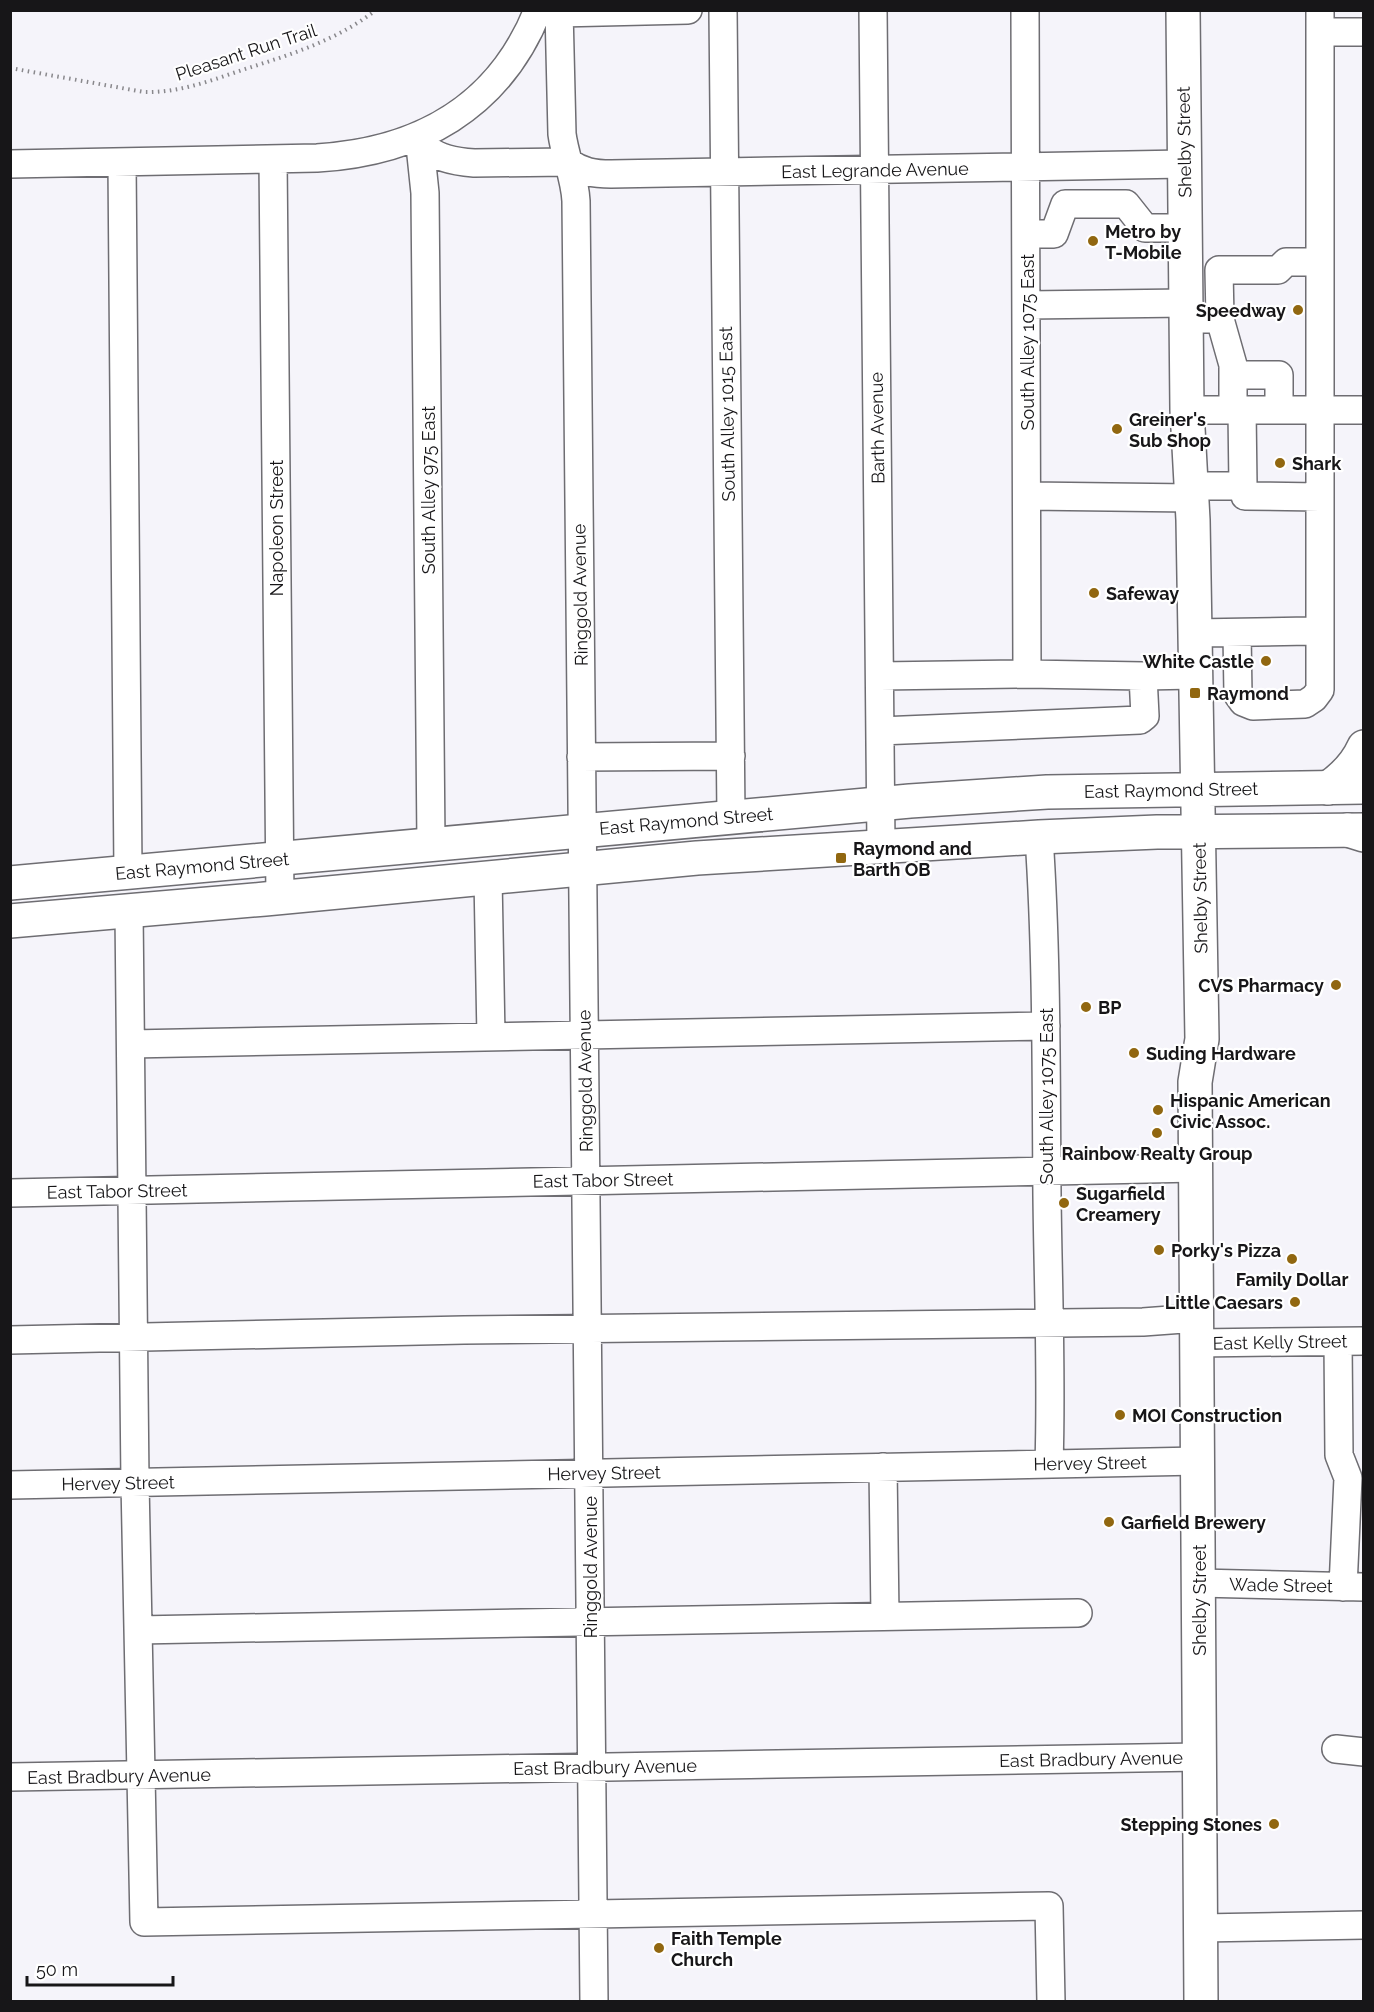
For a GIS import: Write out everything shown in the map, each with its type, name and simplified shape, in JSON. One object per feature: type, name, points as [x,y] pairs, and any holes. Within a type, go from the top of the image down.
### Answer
[{"type":"main road","name":"Shelby Street","points":[[1183,10],[1187,410],[1191,492],[1202,1039],[1195,1082],[1201,2001]]},
{"type":"main road","points":[[1328,788],[1350,770],[1364,747]]},
{"type":"main road","name":"East Raymond Street","points":[[10,883],[731,817],[1047,792],[1364,787]]},
{"type":"main road","points":[[10,921],[697,858],[1157,832],[1358,832]]},
{"type":"street","points":[[10,164],[273,159],[342,156],[383,148],[418,136],[456,115],[482,95],[497,80],[524,41],[552,11],[688,10]]},
{"type":"street","name":"South Alley 1015 East","points":[[723,10],[731,817]]},
{"type":"street","name":"Barth Avenue","points":[[873,10],[881,846]]},
{"type":"street","name":"South Alley 1075 East","points":[[1025,10],[1027,674]]},
{"type":"street","name":"Ringgold Avenue","points":[[552,11],[562,134],[574,182],[576,201],[594,2001]]},
{"type":"street","points":[[1237,633],[1238,695],[1243,702],[1253,706],[1305,704],[1314,698],[1320,690],[1320,21],[1364,32]]},
{"type":"street","points":[[418,136],[433,152],[460,161],[474,163],[568,162]]},
{"type":"street","name":"South Alley 975 East","points":[[418,136],[425,186],[430,844]]},
{"type":"street","name":"Napoleon Street","points":[[273,159],[280,898]]},
{"type":"street","points":[[122,162],[128,872]]},
{"type":"street","name":"East Legrande Avenue","points":[[568,162],[591,173],[874,171],[1184,164]]},
{"type":"street","points":[[1126,166],[1126,204],[1145,228],[1185,228]]},
{"type":"street","points":[[1026,234],[1054,234],[1065,204],[1065,167]]},
{"type":"street","points":[[1065,204],[1126,204]]},
{"type":"street","points":[[1320,262],[1286,262],[1278,270],[1219,270],[1220,319],[1233,364],[1245,496],[1320,497]]},
{"type":"street","points":[[1027,305],[1186,311],[1220,319]]},
{"type":"street","points":[[1233,375],[1279,375],[1279,410]]},
{"type":"street","points":[[1187,410],[1364,410]]},
{"type":"street","points":[[1028,496],[1191,492],[1243,486]]},
{"type":"street","points":[[1194,633],[1310,631],[1320,637]]},
{"type":"street","points":[[880,676],[1195,675]]},
{"type":"street","points":[[880,731],[1140,720],[1145,716],[1143,676]]},
{"type":"street","points":[[581,757],[731,756]]},
{"type":"street","name":"South Alley 1075 East","points":[[1039,837],[1044,908],[1046,1026],[1048,1322],[1051,1395],[1049,1464]]},
{"type":"street","points":[[488,878],[491,1037]]},
{"type":"street","points":[[129,911],[135,1482],[144,1922],[1049,1906],[1051,2001]]},
{"type":"street","points":[[131,1044],[1046,1026]]},
{"type":"street","name":"East Tabor Street","points":[[10,1193],[1196,1168]]},
{"type":"street","name":"East Kelly Street","points":[[10,1340],[588,1329],[1143,1322],[1197,1330],[1351,1342]]},
{"type":"street","points":[[1351,1342],[1339,1455],[1356,1478],[1353,1587]]},
{"type":"street","name":"Hervey Street","points":[[10,1485],[1198,1461]]},
{"type":"street","points":[[884,1467],[885,1616]]},
{"type":"street","name":"Wade Street","points":[[1199,1583],[1353,1587]]},
{"type":"street","points":[[138,1630],[1078,1613]]},
{"type":"street","points":[[1336,1749],[1364,1752]]},
{"type":"street","name":"East Bradbury Avenue","points":[[10,1778],[1200,1757]]},
{"type":"street","points":[[1201,1928],[1364,1925]]},
{"type":"path","name":"Pleasant Run Trail","points":[[10,68],[144,92],[164,93],[322,43],[376,10]]},
{"type":"place","name":"Metro by T-Mobile","points":[[1093,241]]},
{"type":"place","name":"Speedway","points":[[1298,310]]},
{"type":"place","name":"Greiner's Sub Shop","points":[[1117,429]]},
{"type":"place","name":"Shark","points":[[1280,463]]},
{"type":"place","name":"Safeway","points":[[1094,593]]},
{"type":"place","name":"White Castle","points":[[1266,661]]},
{"type":"place","name":"Raymond","points":[[1195,693]]},
{"type":"place","name":"Raymond and Barth OB","points":[[841,858]]},
{"type":"place","name":"CVS Pharmacy","points":[[1336,985]]},
{"type":"place","name":"BP","points":[[1086,1007]]},
{"type":"place","name":"Suding Hardware","points":[[1134,1053]]},
{"type":"place","name":"Hispanic American Civic Assoc.","points":[[1158,1110]]},
{"type":"place","name":"Rainbow Realty Group","points":[[1157,1133]]},
{"type":"place","name":"Sugarfield Creamery","points":[[1064,1203]]},
{"type":"place","name":"Porky's Pizza","points":[[1159,1250]]},
{"type":"place","name":"Family Dollar","points":[[1292,1259]]},
{"type":"place","name":"Little Caesars","points":[[1295,1302]]},
{"type":"place","name":"MOI Construction","points":[[1120,1415]]},
{"type":"place","name":"Garfield Brewery","points":[[1109,1522]]},
{"type":"place","name":"Stepping Stones","points":[[1274,1824]]},
{"type":"place","name":"Faith Temple Church","points":[[659,1948]]}]
